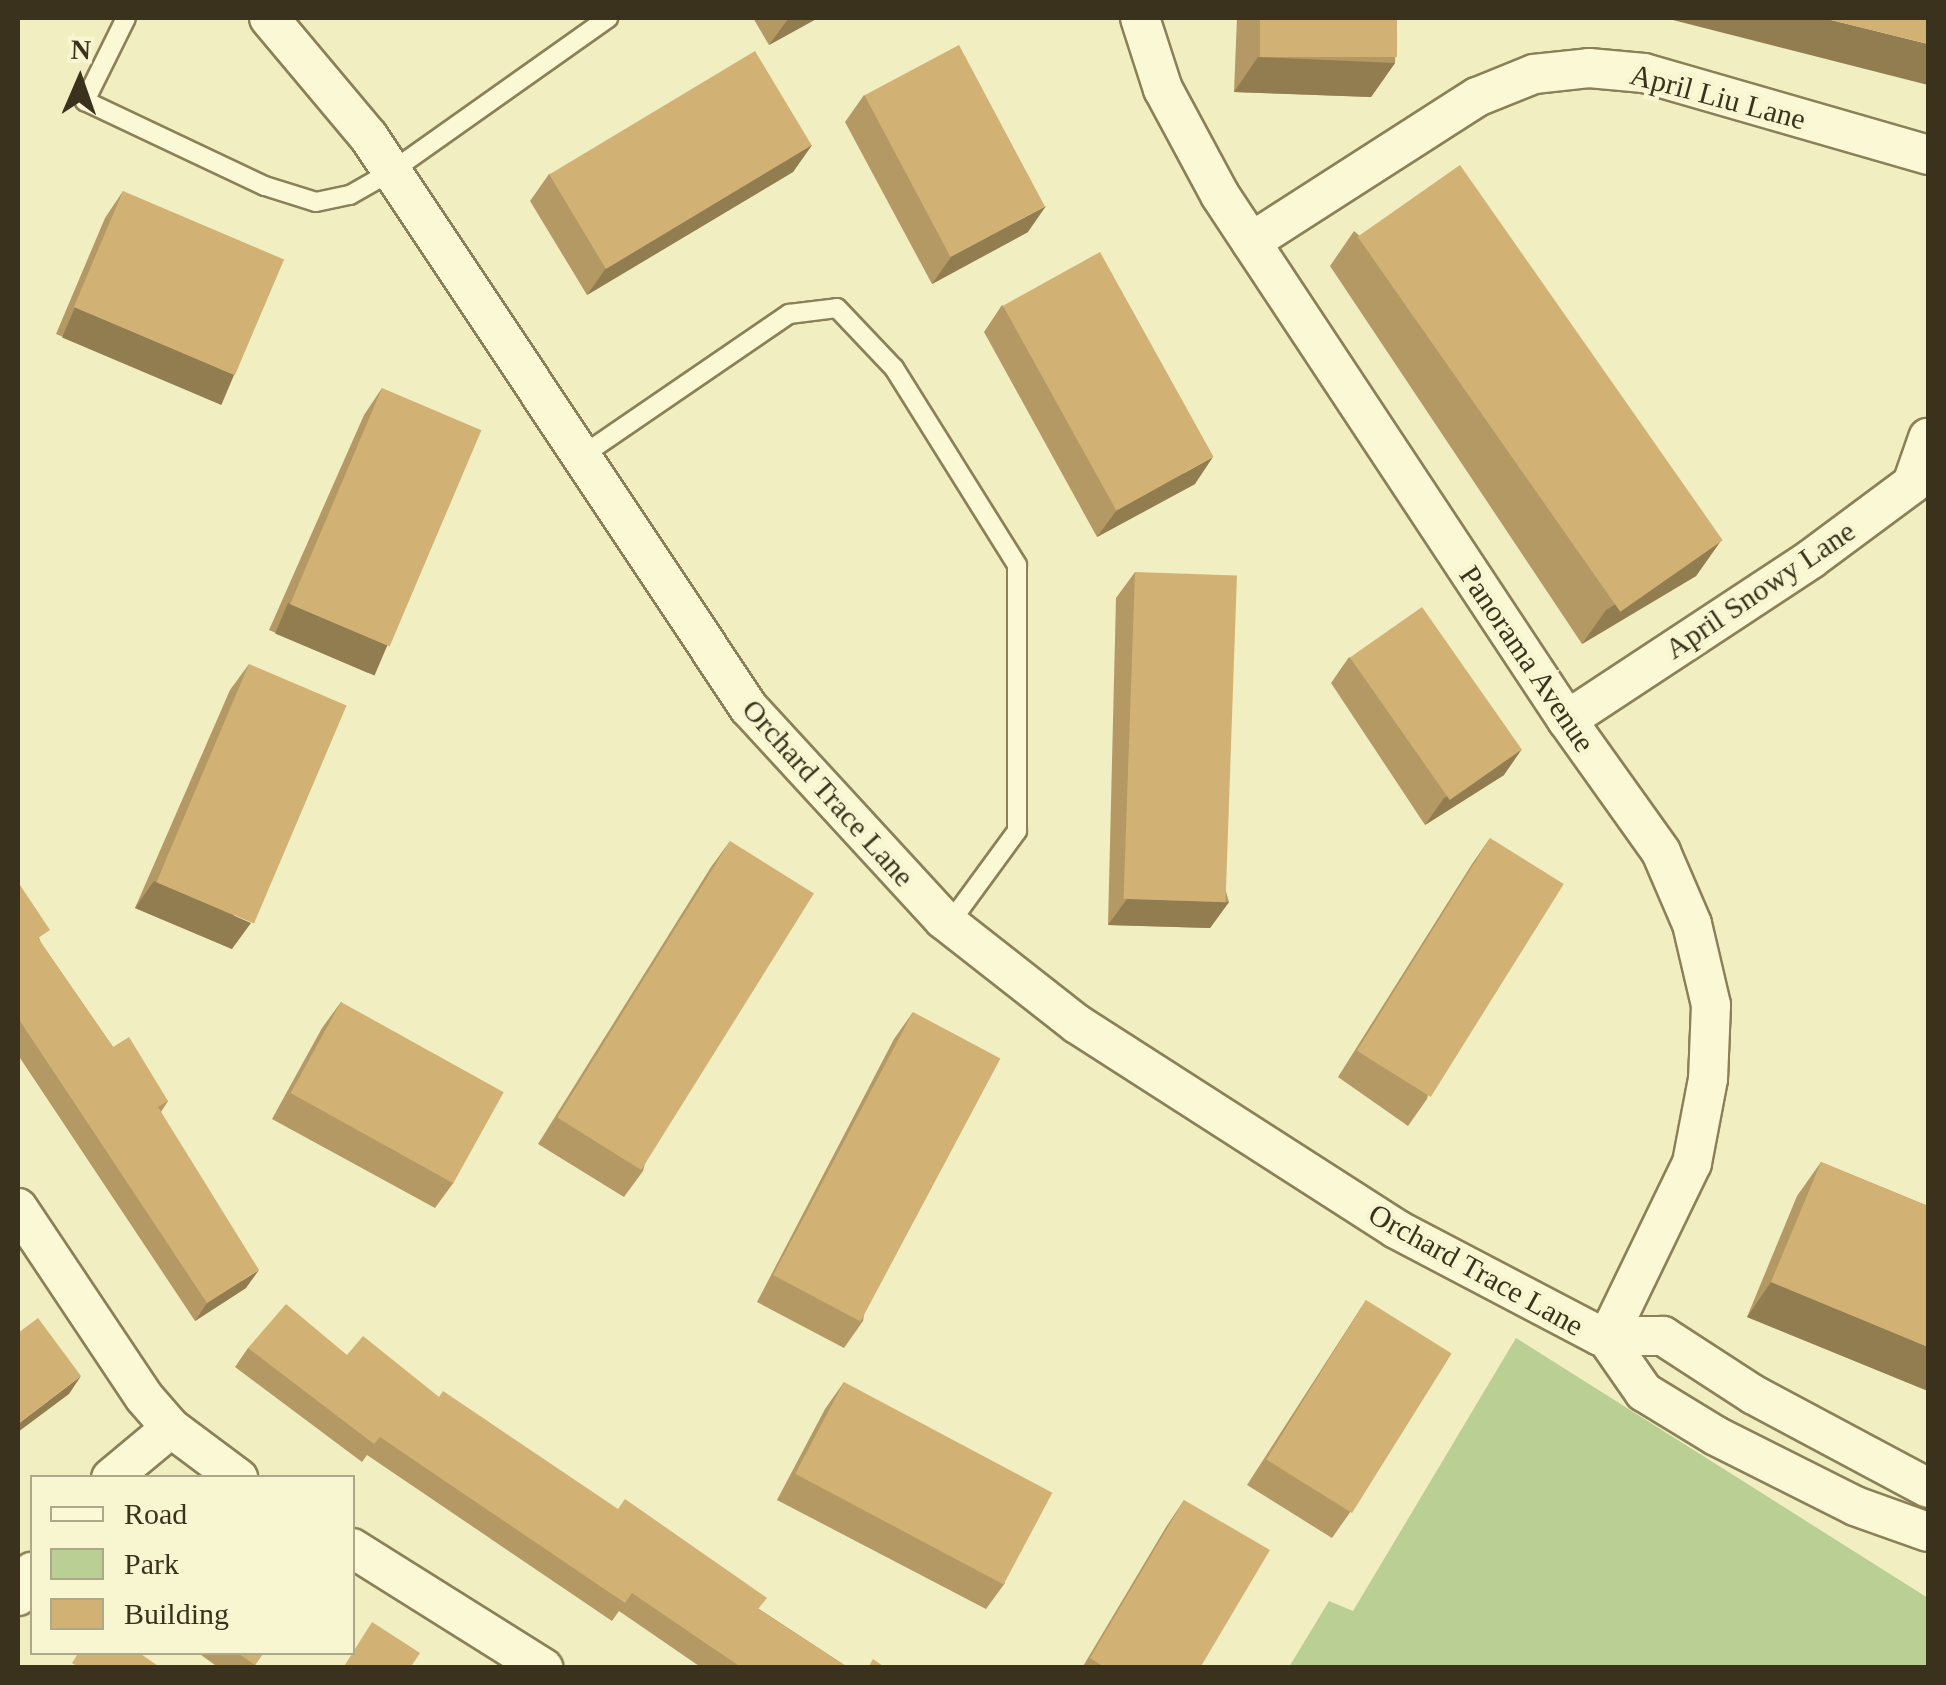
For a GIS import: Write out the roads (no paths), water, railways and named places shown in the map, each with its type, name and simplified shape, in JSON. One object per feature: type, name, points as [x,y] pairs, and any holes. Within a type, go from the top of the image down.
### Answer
[{"type":"street","name":"Orchard Trace Lane","points":[[269,18],[326,80],[392,171],[749,708],[948,924],[1077,1024],[1276,1154],[1396,1229],[1608,1338],[1644,1392],[1716,1436],[1855,1506],[1928,1532]]},
{"type":"street","name":"Panorama Avenue","points":[[1140,18],[1163,89],[1251,242],[1567,720],[1661,852],[1692,924],[1711,1005],[1708,1079],[1692,1164],[1608,1338]]},
{"type":"street","name":"April Liu Lane","points":[[1251,242],[1477,97],[1534,74],[1589,68],[1644,72],[1928,155]]},
{"type":"street","name":"April Snowy Lane","points":[[1567,720],[1812,559],[1912,484],[1928,438]]},
{"type":"street","points":[[18,1208],[170,1428],[234,1475]]},
{"type":"street","name":"Orchard Trace Lane","points":[[1608,1338],[1663,1336],[1754,1395],[1928,1488]]},
{"type":"street","points":[[115,1475],[170,1428]]},
{"type":"street","points":[[355,1550],[536,1666]]},
{"type":"lane","points":[[126,18],[84,102],[265,186],[316,202],[350,195],[392,171],[608,18]]},
{"type":"lane","points":[[583,456],[789,314],[837,308],[894,368],[1017,565],[1017,831],[948,924]]}]
